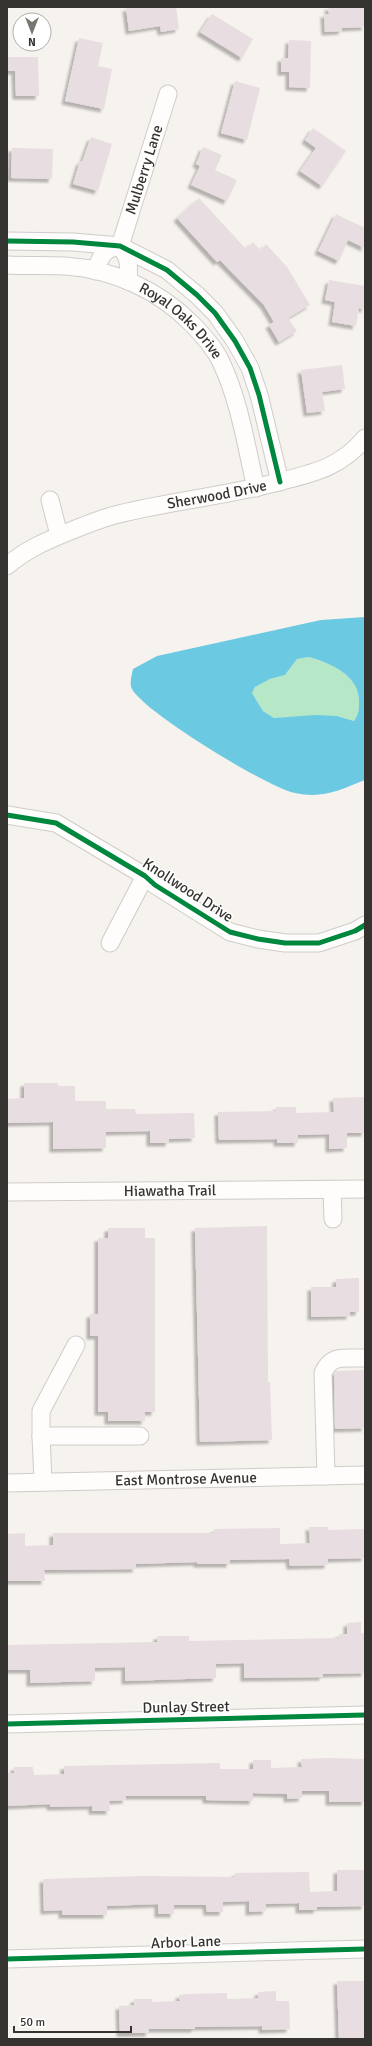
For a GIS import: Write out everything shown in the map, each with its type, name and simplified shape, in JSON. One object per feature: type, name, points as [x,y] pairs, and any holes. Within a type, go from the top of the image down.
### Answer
[{"type":"street","name":"Mulberry Lane","points":[[120,246],[168,94]]},
{"type":"street","name":"Royal Oaks Drive","points":[[7,241],[73,242],[120,246],[167,270],[197,295],[215,313],[235,341],[250,368],[255,382],[280,482]]},
{"type":"street","points":[[96,271],[101,255],[111,248],[120,246],[128,255],[130,264],[128,281]]},
{"type":"street","name":"Royal Oaks Drive","points":[[7,265],[66,266],[96,271],[128,281],[151,292],[177,309],[198,330],[220,361],[235,397],[256,488]]},
{"type":"street","name":"Sherwood Drive","points":[[7,566],[41,543],[59,535],[119,514],[256,488],[312,474],[330,467],[350,454],[365,438]]},
{"type":"street","points":[[50,500],[59,535]]},
{"type":"street","name":"Knollwood Drive","points":[[7,815],[56,823],[145,876],[155,885],[230,932],[258,939],[285,943],[319,943],[355,931],[365,925]]},
{"type":"street","name":"Knollwood Drive","points":[[110,943],[145,876]]},
{"type":"street","name":"Hiawatha Trail","points":[[7,1192],[365,1189]]},
{"type":"street","points":[[332,1190],[333,1219]]},
{"type":"street","points":[[43,1482],[41,1411],[76,1345]]},
{"type":"street","points":[[326,1476],[323,1373],[328,1362],[334,1359],[365,1358]]},
{"type":"street","points":[[41,1436],[140,1436]]},
{"type":"street","name":"East Montrose Avenue","points":[[7,1483],[365,1476]]},
{"type":"street","name":"Dunlay Street","points":[[7,1724],[365,1715]]},
{"type":"street","name":"Arbor Lane","points":[[7,1959],[365,1948]]},
{"type":"green space","points":[[309,657],[334,667],[349,677],[354,684],[358,692],[359,709],[354,721],[337,716],[274,718],[263,711],[252,693],[255,687],[270,679],[285,675],[297,659]]},
{"type":"water","points":[[365,617],[365,780],[339,790],[322,794],[305,795],[281,788],[260,778],[182,731],[141,700],[131,687],[133,669],[157,656],[321,620]],"holes":[[[309,657],[334,667],[349,677],[354,684],[358,692],[359,701],[358,714],[354,721],[337,716],[315,715],[274,718],[263,711],[252,693],[255,687],[270,679],[285,675],[297,659]]]},
{"type":"building","points":[[176,7],[179,29],[161,32],[160,26],[129,31],[126,8]]},
{"type":"building","points":[[328,7],[365,7],[365,27],[342,28],[342,31],[325,32],[324,14],[329,14]]},
{"type":"building","points":[[212,14],[253,39],[242,58],[200,32]]},
{"type":"building","points":[[79,38],[103,43],[98,66],[112,69],[104,109],[65,101]]},
{"type":"building","points":[[289,40],[311,41],[310,88],[289,87],[289,72],[281,72],[281,58],[288,58]]},
{"type":"building","points":[[7,57],[38,57],[39,96],[16,96],[15,71],[7,71]]},
{"type":"building","points":[[235,81],[260,88],[247,140],[221,133]]},
{"type":"building","points":[[313,128],[346,151],[322,186],[300,171],[316,148],[305,140]]},
{"type":"building","points":[[91,137],[112,144],[98,191],[73,184],[80,161],[82,162]]},
{"type":"building","points":[[203,147],[222,155],[215,170],[237,180],[227,201],[191,185],[200,166],[196,164]]},
{"type":"building","points":[[12,148],[53,149],[52,179],[11,178]]},
{"type":"building","points":[[199,198],[246,249],[253,242],[260,250],[266,244],[287,267],[310,305],[288,318],[297,331],[279,342],[269,325],[274,322],[264,305],[220,260],[217,262],[177,218]]},
{"type":"building","points":[[336,214],[365,228],[365,248],[348,240],[339,261],[318,251]]},
{"type":"building","points":[[329,280],[365,286],[365,309],[359,308],[356,326],[332,322],[335,302],[325,300]]},
{"type":"building","points":[[342,365],[345,389],[322,392],[325,411],[307,413],[301,370]]},
{"type":"building","points":[[24,1083],[58,1083],[58,1086],[75,1086],[75,1101],[106,1101],[106,1109],[135,1109],[136,1114],[194,1113],[195,1138],[169,1139],[169,1143],[150,1143],[150,1131],[106,1132],[106,1148],[53,1149],[53,1122],[7,1123],[7,1099],[24,1098]]},
{"type":"building","points":[[365,1097],[365,1133],[347,1133],[347,1148],[329,1149],[329,1134],[298,1135],[298,1143],[277,1143],[277,1139],[219,1140],[218,1112],[276,1111],[276,1107],[296,1107],[296,1113],[334,1112],[333,1098]]},
{"type":"building","points":[[267,1226],[268,1382],[270,1382],[272,1440],[200,1442],[195,1228]]},
{"type":"building","points":[[108,1228],[145,1228],[145,1238],[155,1238],[155,1412],[145,1412],[145,1421],[108,1421],[108,1412],[98,1412],[98,1336],[90,1336],[90,1314],[98,1314],[98,1238],[108,1238]]},
{"type":"building","points":[[359,1278],[359,1312],[350,1312],[350,1316],[311,1317],[311,1287],[336,1287],[336,1279]]},
{"type":"building","points":[[365,1370],[365,1428],[335,1429],[334,1374],[336,1371]]},
{"type":"building","points":[[309,1527],[328,1527],[328,1530],[365,1529],[365,1558],[328,1559],[328,1565],[290,1566],[289,1559],[230,1560],[230,1564],[197,1564],[197,1562],[136,1564],[136,1569],[44,1570],[45,1581],[7,1581],[7,1534],[25,1533],[25,1546],[53,1545],[53,1533],[214,1533],[214,1529],[280,1528],[280,1544],[310,1543]]},
{"type":"building","points":[[361,1622],[361,1633],[365,1633],[365,1673],[323,1674],[323,1677],[244,1678],[244,1663],[216,1664],[216,1678],[125,1681],[125,1667],[95,1668],[95,1681],[30,1683],[30,1670],[7,1670],[7,1645],[157,1642],[157,1636],[189,1636],[189,1641],[339,1638],[339,1634],[347,1634],[347,1623]]},
{"type":"building","points":[[301,1759],[365,1759],[365,1802],[329,1802],[329,1791],[302,1791],[302,1798],[287,1799],[287,1794],[253,1793],[253,1801],[206,1800],[206,1796],[126,1796],[126,1800],[109,1801],[110,1811],[92,1811],[92,1806],[50,1807],[50,1804],[7,1806],[7,1773],[14,1773],[14,1767],[33,1767],[34,1775],[64,1774],[64,1766],[220,1763],[220,1769],[253,1769],[253,1760],[271,1760],[271,1768],[302,1767]]},
{"type":"building","points":[[337,1870],[365,1870],[365,1906],[317,1907],[317,1910],[299,1910],[299,1903],[266,1904],[266,1911],[249,1912],[249,1901],[223,1902],[223,1912],[207,1912],[206,1905],[174,1905],[174,1914],[158,1914],[158,1904],[107,1906],[107,1915],[62,1915],[62,1910],[44,1911],[43,1879],[144,1876],[235,1877],[235,1873],[309,1872],[310,1892],[337,1891]]},
{"type":"building","points":[[337,1981],[365,1981],[365,2039],[339,2039]]},
{"type":"building","points":[[276,1991],[276,2001],[289,2001],[290,2029],[262,2030],[262,2026],[195,2027],[195,2029],[149,2029],[149,2033],[120,2033],[119,2006],[134,2005],[134,1999],[152,1999],[152,2002],[180,2001],[179,1995],[227,1993],[227,1999],[258,1998],[258,1992]]},
{"type":"cycle path","points":[[7,241],[73,242],[120,246],[167,270],[197,295],[215,313],[235,341],[250,368],[259,395],[280,482]]},
{"type":"cycle path","points":[[7,815],[56,823],[145,876],[155,885],[230,932],[258,939],[285,943],[319,943],[355,931],[365,925]]},
{"type":"cycle path","points":[[7,1724],[365,1715]]},
{"type":"cycle path","points":[[7,1959],[365,1949]]}]
